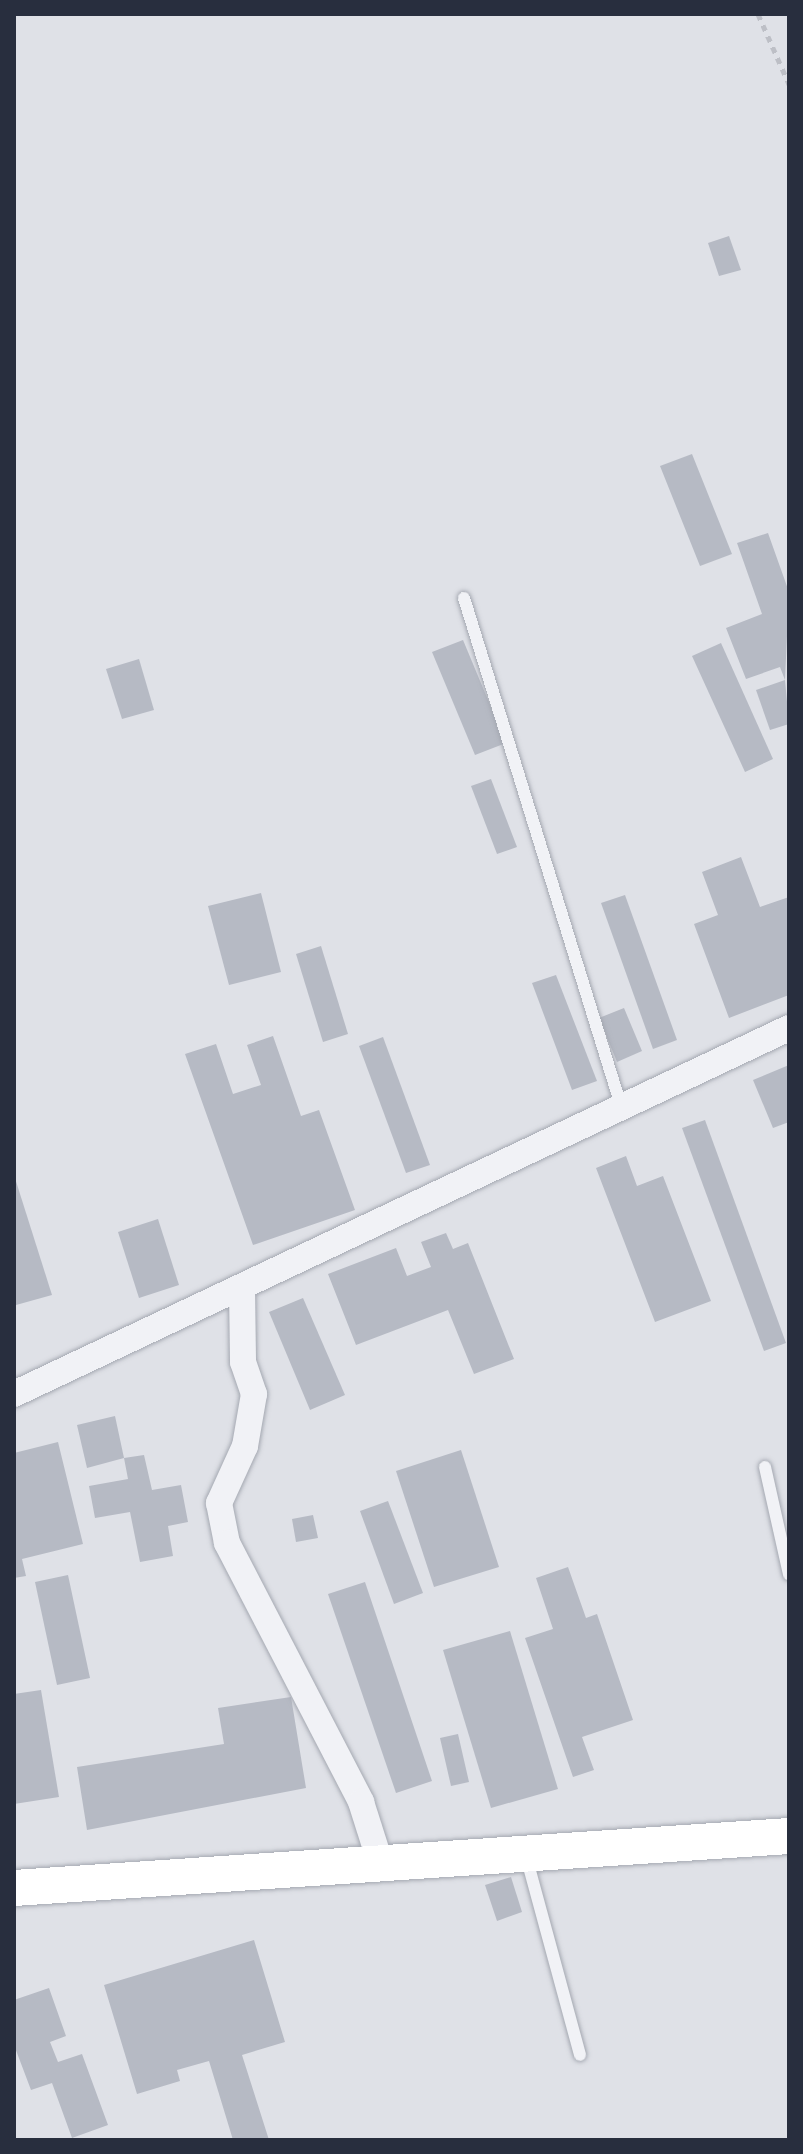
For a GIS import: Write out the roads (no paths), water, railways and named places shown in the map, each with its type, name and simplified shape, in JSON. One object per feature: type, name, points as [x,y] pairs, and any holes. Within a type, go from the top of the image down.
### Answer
[{"type":"main road","points":[[14,1888],[789,1836]]},
{"type":"street","points":[[14,1394],[789,1028]]},
{"type":"street","points":[[242,1288],[243,1362],[254,1394],[245,1446],[219,1503],[227,1543],[361,1802],[380,1862]]},
{"type":"lane","points":[[464,598],[622,1109]]},
{"type":"lane","points":[[765,1467],[789,1574]]},
{"type":"lane","points":[[525,1853],[580,2055]]}]
